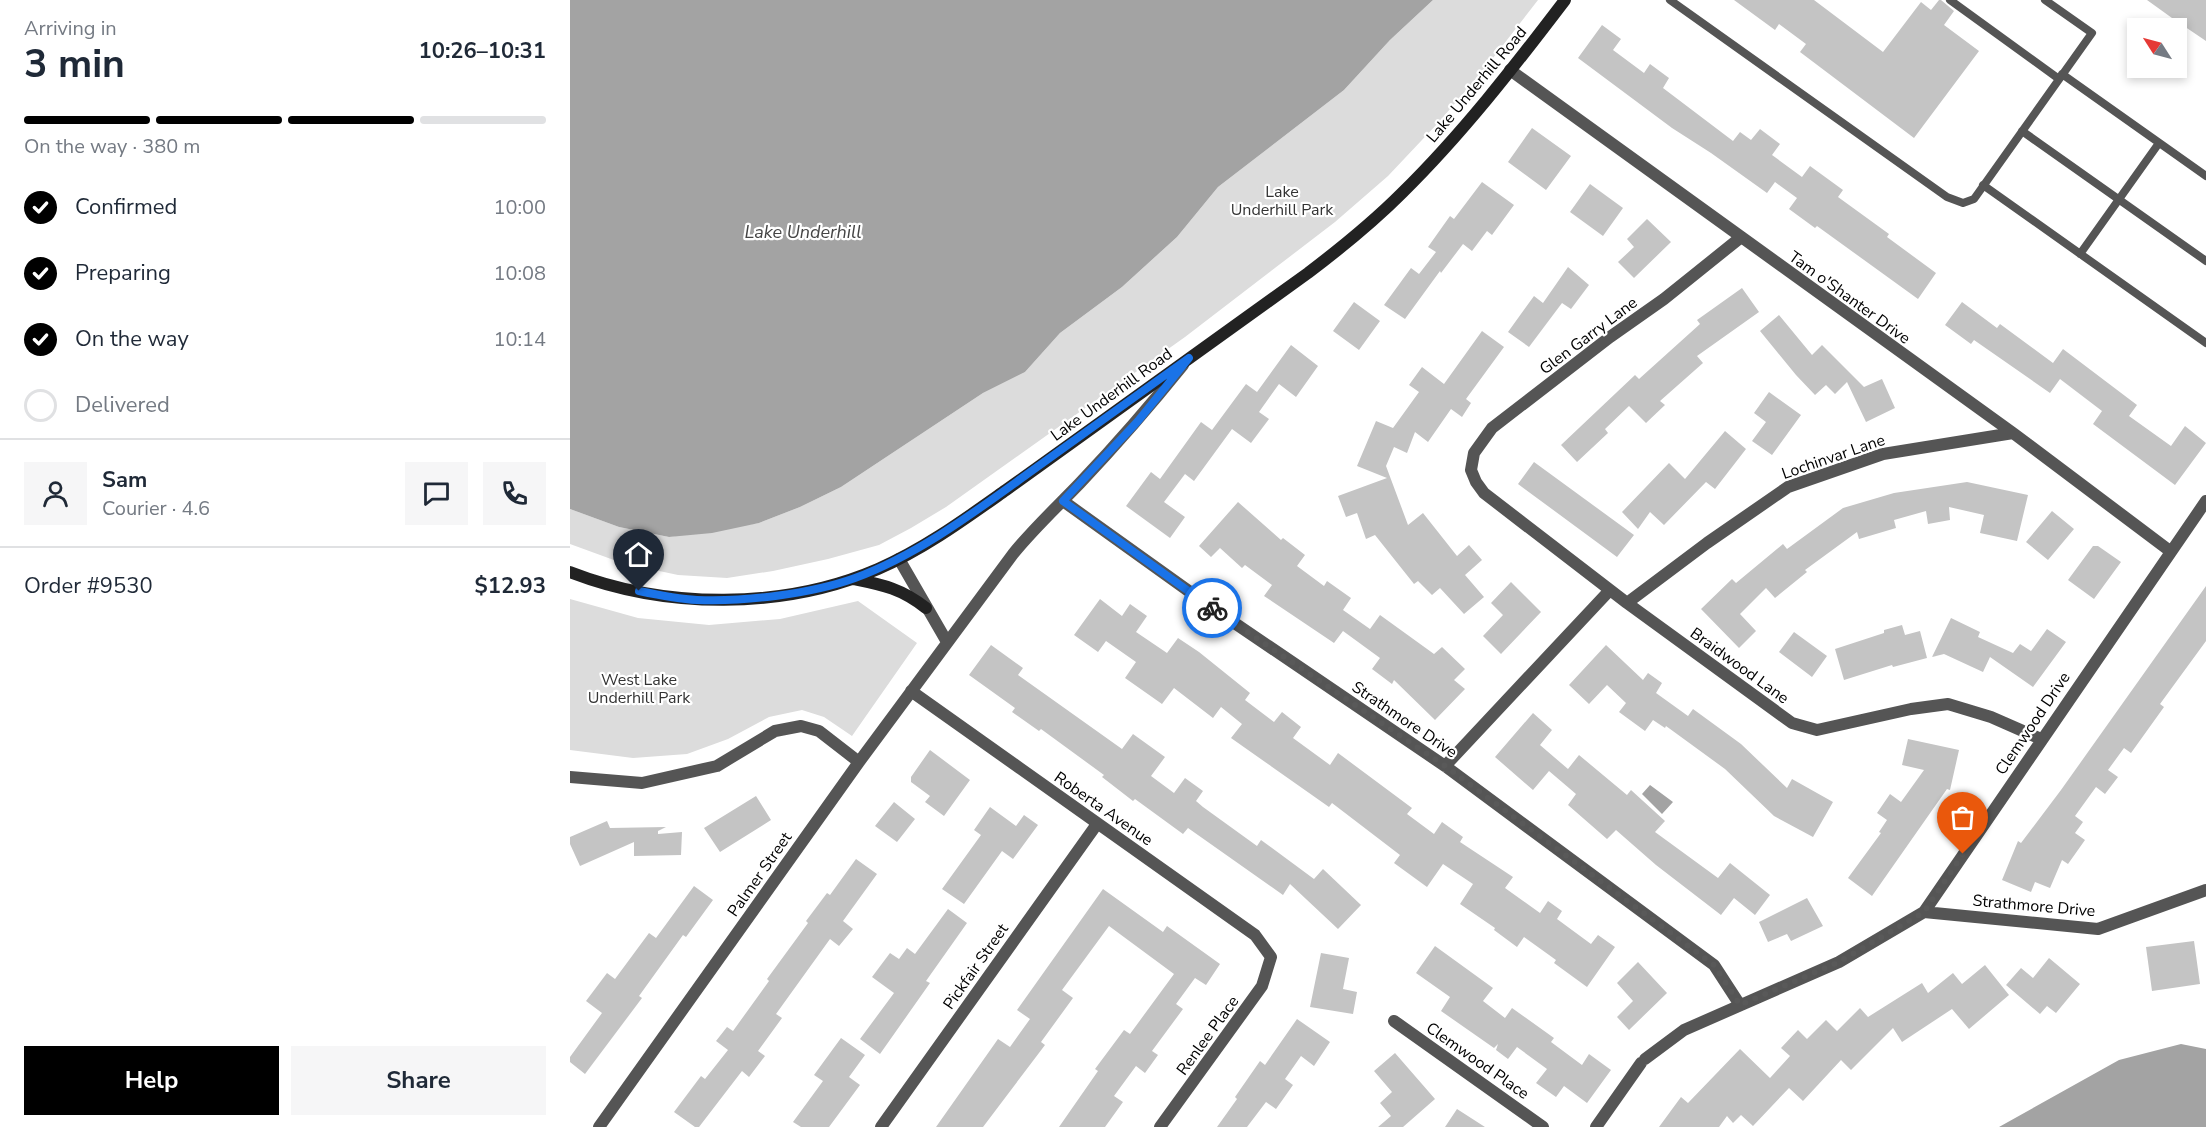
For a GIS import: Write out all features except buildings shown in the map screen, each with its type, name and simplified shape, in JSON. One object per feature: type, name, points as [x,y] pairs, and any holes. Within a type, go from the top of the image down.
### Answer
[{"type":"main road","name":"Lake Underhill Road","points":[[570,572],[613,586],[698,600],[757,598],[823,587],[853,579],[899,559],[959,523],[1308,273],[1376,217],[1422,174],[1463,128],[1565,0]]},
{"type":"main road","points":[[853,579],[889,586],[910,595],[926,608]]},
{"type":"street","name":"Tam o'Shanter Drive","points":[[1510,70],[2013,433],[2170,550]]},
{"type":"street","name":"Glen Garry Lane","points":[[1471,470],[1474,453],[1492,428],[1610,337],[1664,299],[1740,238]]},
{"type":"street","name":"Palmer Street","points":[[599,1127],[858,762],[1034,528],[1063,501],[1138,421],[1189,358]]},
{"type":"street","name":"Lochinvar Lane","points":[[1627,603],[1707,543],[1788,487],[1883,454],[2013,433]]},
{"type":"street","name":"Braidwood Lane","points":[[1471,470],[1484,493],[1627,603],[1792,723],[1817,730],[1911,709],[1948,704],[1991,717],[2041,739]]},
{"type":"street","name":"Strathmore Drive","points":[[1063,501],[1211,607],[1445,766],[1714,965],[1740,1005]]},
{"type":"street","name":"Clemwood Drive","points":[[1596,1127],[1643,1061],[1684,1030],[1839,962],[1924,912],[2170,550],[2206,501]]},
{"type":"street","points":[[899,559],[947,642]]},
{"type":"street","points":[[1445,766],[1610,590]]},
{"type":"street","name":"Roberta Avenue","points":[[911,691],[1256,935],[1272,957]]},
{"type":"street","points":[[570,777],[642,783],[717,766],[775,731],[801,726],[819,731],[858,762]]},
{"type":"street","name":"Pickfair Street","points":[[881,1127],[1097,824]]},
{"type":"street","name":"Strathmore Drive","points":[[1924,912],[2098,929],[2206,890]]},
{"type":"street","name":"Renlee Place","points":[[1160,1127],[1262,986],[1272,957]]},
{"type":"street","name":"Clemwood Place","points":[[1394,1021],[1543,1127]]},
{"type":"lane","points":[[1670,0],[1947,197],[1963,203],[1974,199],[2092,33],[2045,0]]},
{"type":"lane","points":[[1950,0],[2206,176]]},
{"type":"lane","points":[[2022,131],[2206,261]]},
{"type":"lane","points":[[2080,254],[2159,142]]},
{"type":"lane","points":[[1983,185],[2206,343]]},
{"type":"green space","name":"Lake Underhill Park","points":[[1433,0],[1538,0],[1486,67],[1438,123],[1388,176],[1335,222],[1185,337],[946,507],[879,545],[773,571],[727,578],[678,575],[622,563],[570,544],[570,509],[619,527],[669,537],[759,523],[800,507],[841,487],[983,393],[1025,372],[1060,333],[1122,287],[1177,237],[1218,187],[1344,90],[1390,40]]},
{"type":"green space","name":"West Lake Underhill Park","points":[[570,599],[638,618],[709,625],[780,619],[858,601],[917,643],[852,736],[824,717],[802,710],[769,717],[728,739],[687,754],[633,758],[570,750]]},
{"type":"water","name":"Lake Underhill","points":[[570,0],[1433,0],[1390,40],[1344,90],[1218,187],[1177,237],[1122,287],[1060,333],[1025,372],[983,393],[841,487],[800,507],[759,523],[712,533],[669,537],[619,527],[570,509]]},
{"type":"water","points":[[1650,785],[1673,802],[1662,814],[1642,794]]},
{"type":"water","points":[[2181,1044],[2206,1049],[2206,1127],[1999,1127],[2119,1060]]},
{"type":"way so far","points":[[1212,608],[1445,766],[1714,965],[1740,1005],[1839,962],[1924,912],[1963,854]]},
{"type":"route","points":[[639,591],[698,600],[757,598],[823,587],[878,569],[959,523],[1189,358],[1138,421],[1063,501],[1212,608]]}]
